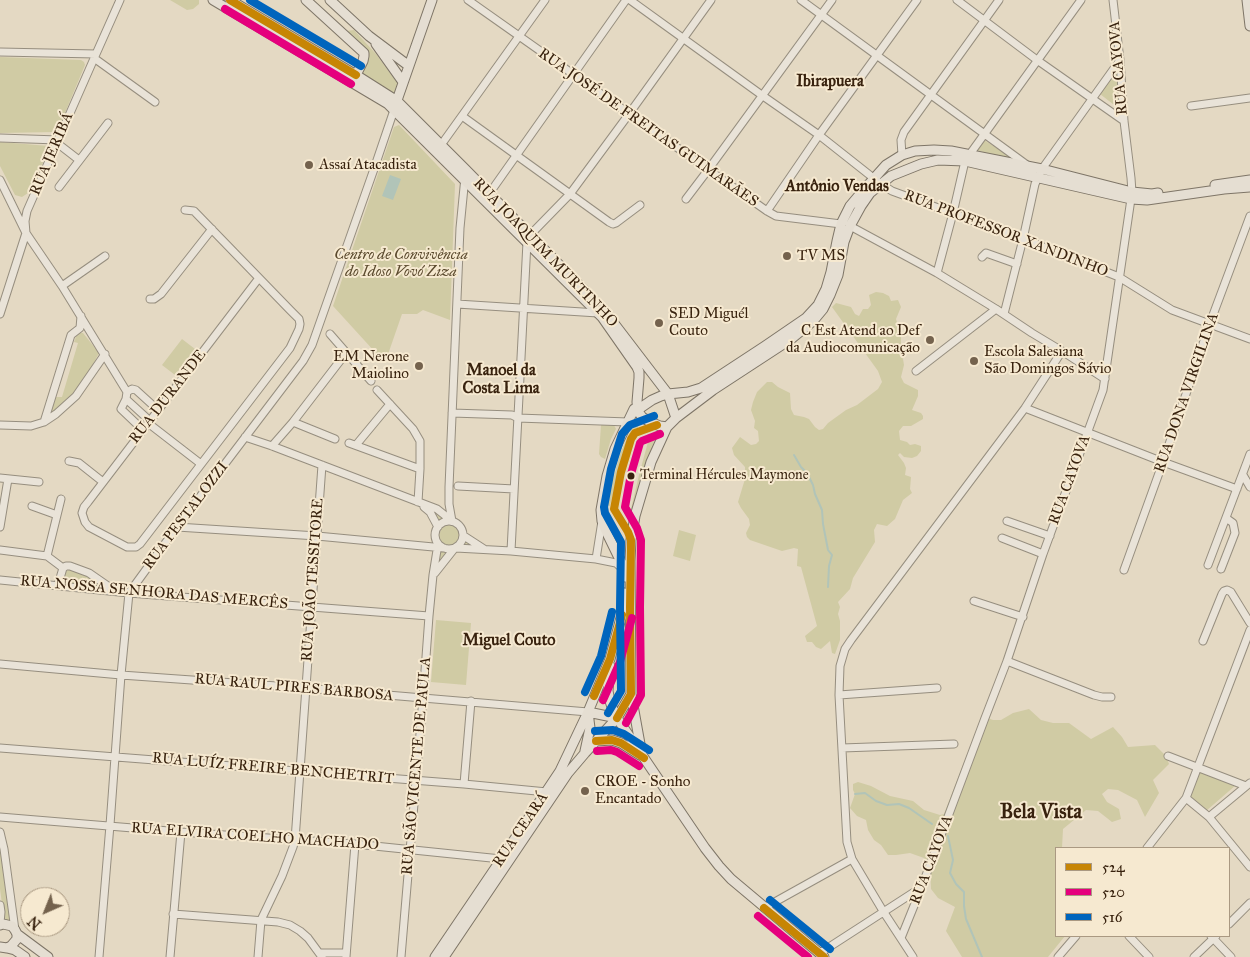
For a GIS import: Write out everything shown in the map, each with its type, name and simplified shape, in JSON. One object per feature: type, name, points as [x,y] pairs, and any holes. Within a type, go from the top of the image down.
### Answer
[{"type":"main road","points":[[213,0],[354,79]]},
{"type":"main road","points":[[230,0],[395,106],[432,0]]},
{"type":"main road","points":[[330,0],[369,36],[409,66]]},
{"type":"main road","points":[[1247,0],[1250,26]]},
{"type":"main road","points":[[309,1],[364,53],[363,61],[354,79]]},
{"type":"main road","points":[[337,28],[349,29],[358,25]]},
{"type":"main road","points":[[369,36],[403,82]]},
{"type":"main road","name":"RUA JOAQUIM MURTINHO","points":[[395,106],[441,145],[489,194],[598,313],[639,372],[636,408],[615,449],[607,476],[601,510],[605,529],[624,568],[624,600],[610,659],[594,696]]},
{"type":"main road","name":"RUA JOAQUIM MURTINHO","points":[[395,106],[464,180],[607,313],[668,394],[676,418]]},
{"type":"main road","points":[[667,427],[650,422],[642,417],[636,408],[668,394],[688,392],[700,388],[806,318],[818,305],[826,289],[837,241],[845,225],[870,193],[886,165],[902,155],[915,151],[951,151],[967,158],[1038,179],[1131,195],[1152,194],[1250,180]]},
{"type":"main road","points":[[891,176],[900,166],[902,155]]},
{"type":"main road","points":[[878,181],[921,164],[938,160],[967,158],[1042,169],[1147,200],[1250,187]]},
{"type":"main road","points":[[643,757],[631,694],[631,540],[636,513],[651,462],[667,427],[676,418],[713,390],[791,339],[813,322],[826,302],[838,275],[845,225]]},
{"type":"main road","points":[[610,659],[608,691],[617,718],[705,848],[731,879],[822,955]]},
{"type":"main road","points":[[617,718],[631,694]]},
{"type":"main road","name":"RUA CEARÁ","points":[[444,957],[560,771],[594,696]]},
{"type":"main road","points":[[585,753],[590,728],[588,712],[617,718]]},
{"type":"main road","name":"RUA CEARÁ","points":[[435,957],[496,868],[505,860],[568,774],[617,718]]},
{"type":"main road","points":[[596,741],[612,740],[621,743],[643,757]]},
{"type":"main road","points":[[0,924],[12,926],[16,932],[48,957]]},
{"type":"main road","points":[[4,947],[15,943],[17,939],[16,932]]},
{"type":"main road","points":[[4,947],[15,950],[25,957]]},
{"type":"street","name":"RUA JERIBÁ","points":[[0,314],[26,233],[25,221],[28,211],[120,0]]},
{"type":"street","name":"RUA JOSÉ DE FREITAS GUIMARÃES","points":[[468,0],[767,211],[776,216],[845,225]]},
{"type":"street","points":[[441,145],[545,0]]},
{"type":"street","points":[[489,194],[626,0]]},
{"type":"street","name":"RUA PROFESSOR XANDINHO","points":[[630,0],[819,135],[892,191],[1023,239],[1119,277],[1172,310],[1250,339]]},
{"type":"street","points":[[511,551],[528,238],[570,194],[630,114],[711,0]]},
{"type":"street","points":[[801,0],[1031,168]]},
{"type":"street","points":[[686,198],[832,0]]},
{"type":"street","points":[[767,211],[819,135],[917,0]]},
{"type":"street","points":[[957,0],[983,21],[1124,121]]},
{"type":"street","points":[[902,155],[901,140],[904,132],[999,0]]},
{"type":"street","points":[[937,273],[967,158],[1081,0]]},
{"type":"street","name":"RUA CAYOVA","points":[[901,938],[1007,661],[1043,554],[1099,402],[1105,379],[1131,195],[1131,178],[1113,0]]},
{"type":"street","points":[[0,52],[95,56],[156,102]]},
{"type":"street","points":[[1004,314],[1035,184],[1042,169],[1120,60]]},
{"type":"street","points":[[1191,106],[1250,98]]},
{"type":"street","name":"RUA PESTALOZZI","points":[[129,593],[303,360],[312,345],[329,301],[395,106]]},
{"type":"street","points":[[462,116],[609,222],[616,223],[640,205]]},
{"type":"street","points":[[58,187],[108,123]]},
{"type":"street","points":[[0,138],[58,141],[79,160]]},
{"type":"street","points":[[452,521],[449,487],[460,228],[465,169]]},
{"type":"street","points":[[0,181],[26,233],[105,354],[126,393],[149,422],[201,464],[290,348],[300,324],[299,319],[194,211],[185,210]]},
{"type":"street","name":"RUA DONA VIRGILINA","points":[[1124,570],[1210,323],[1250,216]]},
{"type":"street","points":[[845,225],[937,273],[1105,379]]},
{"type":"street","points":[[150,299],[154,299],[161,294],[212,229]]},
{"type":"street","points":[[982,257],[986,253],[1017,264]]},
{"type":"street","points":[[62,286],[105,256]]},
{"type":"street","name":"RUA DURANDE","points":[[201,464],[136,547],[127,547],[85,522],[82,513],[84,507],[260,278]]},
{"type":"street","points":[[457,304],[598,313]]},
{"type":"street","points":[[916,371],[996,309]]},
{"type":"street","points":[[44,422],[71,335],[80,328],[81,316]]},
{"type":"street","points":[[330,334],[371,381]]},
{"type":"street","points":[[913,957],[852,859],[847,842],[839,695],[840,666],[850,640],[1025,408],[1062,351]]},
{"type":"street","points":[[272,446],[346,353]]},
{"type":"street","points":[[0,425],[32,426],[44,422],[76,396],[105,354]]},
{"type":"street","points":[[143,430],[121,409],[126,393],[132,389],[136,390],[158,410]]},
{"type":"street","points":[[377,390],[418,435],[420,441],[418,502]]},
{"type":"street","points":[[390,404],[352,444],[420,469]]},
{"type":"street","points":[[1025,408],[1237,489]]},
{"type":"street","points":[[452,413],[512,416],[518,418],[628,422]]},
{"type":"street","points":[[293,422],[335,438]]},
{"type":"street","points":[[244,437],[437,509],[456,522],[462,527],[464,536],[462,543],[433,575]]},
{"type":"street","points":[[1208,565],[1250,454]]},
{"type":"street","points":[[69,461],[79,463],[103,482]]},
{"type":"street","name":"RUA JOÃO TESSITORE","points":[[258,957],[261,920],[282,876],[295,840],[322,465]]},
{"type":"street","points":[[1243,475],[1250,487]]},
{"type":"street","points":[[0,478],[39,482]]},
{"type":"street","points":[[0,528],[8,479]]},
{"type":"street","points":[[458,486],[514,489]]},
{"type":"street","points":[[47,556],[61,499]]},
{"type":"street","points":[[418,502],[430,512],[438,527]]},
{"type":"street","points":[[32,506],[57,515]]},
{"type":"street","points":[[1221,569],[1235,533],[1233,523],[1226,518]]},
{"type":"street","points":[[439,545],[435,532],[441,523],[452,521]]},
{"type":"street","points":[[596,559],[602,521]]},
{"type":"street","points":[[1007,521],[1050,536]]},
{"type":"street","points":[[177,527],[317,536],[420,546],[439,545],[450,550],[511,551],[596,559],[616,563],[625,573]]},
{"type":"street","points":[[464,536],[484,550]]},
{"type":"street","points":[[1002,538],[1043,554]]},
{"type":"street","name":"RUA SÃO VICENTE DE PAULA","points":[[401,957],[429,616],[433,575],[439,545]]},
{"type":"street","points":[[0,550],[47,556],[62,568]]},
{"type":"street","points":[[62,568],[70,566],[89,573],[115,592]]},
{"type":"street","points":[[58,585],[62,568]]},
{"type":"street","name":"RUA NOSSA SENHORA DAS MERCÊS","points":[[0,580],[115,592],[429,616]]},
{"type":"street","points":[[1203,641],[1224,591],[1231,592],[1250,623]]},
{"type":"street","points":[[98,957],[129,593]]},
{"type":"street","points":[[974,601],[1023,617]]},
{"type":"street","points":[[1148,847],[1186,798],[1250,630]]},
{"type":"street","points":[[1007,661],[1094,695],[1111,697]]},
{"type":"street","name":"RUA RAUL PIRES BARBOSA","points":[[0,664],[588,712]]},
{"type":"street","points":[[839,695],[937,688]]},
{"type":"street","points":[[464,784],[471,702]]},
{"type":"street","points":[[842,748],[954,744]]},
{"type":"street","name":"RUA LUÍZ FREIRE BENCHETRIT","points":[[0,748],[547,792]]},
{"type":"street","points":[[1168,756],[1248,785]]},
{"type":"street","points":[[1209,818],[1248,785]]},
{"type":"street","points":[[1186,798],[1209,818],[1248,862]]},
{"type":"street","name":"RUA ELVIRA COELHO MACHADO","points":[[0,817],[355,844],[505,860]]},
{"type":"street","points":[[0,832],[16,932]]},
{"type":"street","points":[[170,957],[181,832]]},
{"type":"street","points":[[173,914],[278,922],[300,930],[321,955],[346,955],[355,844]]},
{"type":"street","points":[[764,908],[852,859]]},
{"type":"street","points":[[822,955],[883,911],[922,886]]},
{"type":"street","points":[[1230,923],[1250,903]]},
{"type":"street","points":[[0,905],[0,924]]},
{"type":"street","points":[[1058,957],[1075,937]]},
{"type":"street","points":[[1130,937],[1149,957]]},
{"type":"street","points":[[1194,957],[1214,937],[1232,957]]},
{"type":"green space","points":[[170,0],[199,0],[199,4],[193,9],[187,10]]},
{"type":"green space","points":[[354,30],[376,54],[398,84],[397,90],[394,93],[391,93],[360,73],[369,56],[369,52],[346,31]]},
{"type":"green space","points":[[0,57],[81,60],[84,62],[85,65],[57,132],[0,133]]},
{"type":"green space","points":[[1114,74],[1117,74],[1121,108],[1118,108],[1100,94]]},
{"type":"green space","name":"Centro de Convivência do Idoso Vovó Ziza","points":[[399,125],[455,184],[450,320],[423,310],[417,314],[402,314],[385,363],[333,306],[394,127]]},
{"type":"green space","points":[[984,140],[1017,161],[976,150]]},
{"type":"green space","points":[[0,142],[49,146],[34,183],[28,193],[22,197],[15,195],[0,166]]},
{"type":"green space","points":[[876,292],[889,296],[891,301],[898,300],[901,307],[896,319],[901,336],[899,353],[904,365],[901,377],[904,383],[918,390],[918,396],[912,410],[921,413],[923,419],[911,426],[903,426],[899,431],[900,440],[910,445],[921,446],[921,451],[912,458],[904,457],[900,453],[898,455],[906,468],[905,475],[911,477],[910,489],[912,493],[903,500],[895,519],[887,526],[877,524],[874,530],[875,542],[853,578],[850,589],[838,602],[840,607],[838,614],[840,640],[835,654],[832,653],[830,641],[821,649],[812,642],[807,642],[805,636],[817,626],[801,567],[797,566],[798,549],[782,551],[750,540],[747,537],[746,533],[750,525],[749,519],[738,502],[745,479],[745,467],[734,455],[732,448],[740,437],[751,445],[759,441],[758,431],[754,428],[755,421],[751,410],[757,392],[767,382],[772,382],[790,393],[791,409],[794,415],[809,419],[819,430],[878,389],[882,382],[878,371],[832,307],[836,303],[851,307],[855,314],[859,316],[863,309],[868,309],[871,305],[869,295]]},
{"type":"green space","points":[[79,333],[83,333],[99,353],[81,384],[51,414],[55,397],[62,397],[78,343],[74,342]]},
{"type":"green space","points":[[182,339],[195,349],[175,375],[162,365]]},
{"type":"green space","points":[[636,418],[638,420],[638,429],[629,435],[627,439],[610,506],[606,505],[620,454]]},
{"type":"green space","points":[[601,425],[614,425],[616,429],[605,459],[599,454]]},
{"type":"green space","points":[[658,430],[660,431],[656,436],[641,477],[632,510],[648,442],[647,435]]},
{"type":"green space","points":[[430,508],[448,524],[456,526],[462,536],[480,549],[455,545],[435,570],[440,547],[427,545],[440,540],[441,529]]},
{"type":"green space","points":[[679,530],[696,535],[690,561],[673,556]]},
{"type":"green space","points":[[74,570],[89,576],[103,588],[65,582],[62,579],[64,572]]},
{"type":"green space","points":[[436,620],[471,623],[466,685],[431,682]]},
{"type":"green space","points":[[1029,709],[1041,720],[1053,723],[1069,723],[1091,739],[1113,727],[1128,747],[1155,745],[1166,756],[1169,764],[1153,780],[1159,793],[1145,817],[1137,800],[1118,790],[1108,789],[1102,794],[1107,802],[1119,809],[1121,819],[1112,822],[1098,811],[1086,810],[1063,829],[1062,847],[1055,847],[1055,937],[1064,937],[1048,957],[962,957],[946,931],[955,907],[938,898],[931,889],[930,867],[924,858],[910,853],[888,855],[881,845],[874,840],[868,830],[866,820],[857,816],[850,808],[855,794],[853,784],[858,782],[871,786],[890,796],[913,801],[924,810],[940,815],[944,814],[982,716],[993,720],[1001,720],[1013,713]]},
{"type":"green space","points":[[1199,772],[1236,785],[1206,811],[1190,797]]},
{"type":"green space","points":[[0,850],[11,925],[5,923],[4,919],[0,889]]},
{"type":"shaded area","points":[[390,175],[401,179],[393,200],[382,196]]},
{"type":"waterway","points":[[794,455],[807,473],[822,510],[828,550],[832,555],[829,566],[828,587]]},
{"type":"waterway","points":[[855,794],[865,793],[876,801],[887,805],[899,804],[909,808],[932,824]]},
{"type":"waterway","points":[[948,836],[953,860],[950,873],[956,884],[964,892],[966,919],[982,957]]},
{"type":"transit line","name":"524","points":[[230,0],[356,75]]},
{"type":"transit line","name":"516","points":[[250,0],[361,66]]},
{"type":"transit line","name":"520","points":[[225,9],[351,84]]},
{"type":"transit line","name":"516","points":[[608,713],[621,691],[621,542],[605,513],[604,507],[611,469],[622,434],[630,425],[654,416]]},
{"type":"transit line","name":"524","points":[[617,718],[631,694],[631,540],[614,509],[621,472],[631,439],[635,433],[657,425]]},
{"type":"transit line","name":"520","points":[[626,723],[641,695],[641,540],[637,528],[625,507],[631,474],[640,443],[660,434]]},
{"type":"transit line","name":"516","points":[[585,692],[601,656],[612,612]]},
{"type":"transit line","name":"524","points":[[594,696],[610,659],[622,615]]},
{"type":"transit line","name":"520","points":[[603,700],[620,662],[632,618]]},
{"type":"transit line","name":"516","points":[[595,731],[613,730],[624,734],[649,750]]},
{"type":"transit line","name":"524","points":[[596,741],[612,740],[621,743],[644,758]]},
{"type":"transit line","name":"520","points":[[597,751],[611,750],[617,752],[639,766]]},
{"type":"transit line","name":"516","points":[[770,900],[830,949]]},
{"type":"transit line","name":"524","points":[[764,908],[824,957]]},
{"type":"transit line","name":"520","points":[[758,916],[808,957]]},
{"type":"place","name":"Assaí Atacadista","points":[[309,165]]},
{"type":"place","name":"TV MS","points":[[787,256]]},
{"type":"place","name":"SED Miguél Couto","points":[[659,323]]},
{"type":"place","name":"C Est Atend ao Def da Audiocomunicação","points":[[930,340]]},
{"type":"place","name":"Escola Salesiana São Domingos Sávio","points":[[974,361]]},
{"type":"place","name":"EM Nerone Maiolino","points":[[419,366]]},
{"type":"place","name":"Terminal Hércules Maymone","points":[[631,476]]},
{"type":"place","name":"CROE - Sonho Encantado","points":[[585,791]]},
{"type":"district","name":"Ibirapuera","points":[[830,82]]},
{"type":"district","name":"Antônio Vendas","points":[[837,187]]},
{"type":"district","name":"Manoel da Costa Lima","points":[[501,380]]},
{"type":"district","name":"Miguel Couto","points":[[509,641]]},
{"type":"district","name":"Bela Vista","points":[[1041,813]]}]
